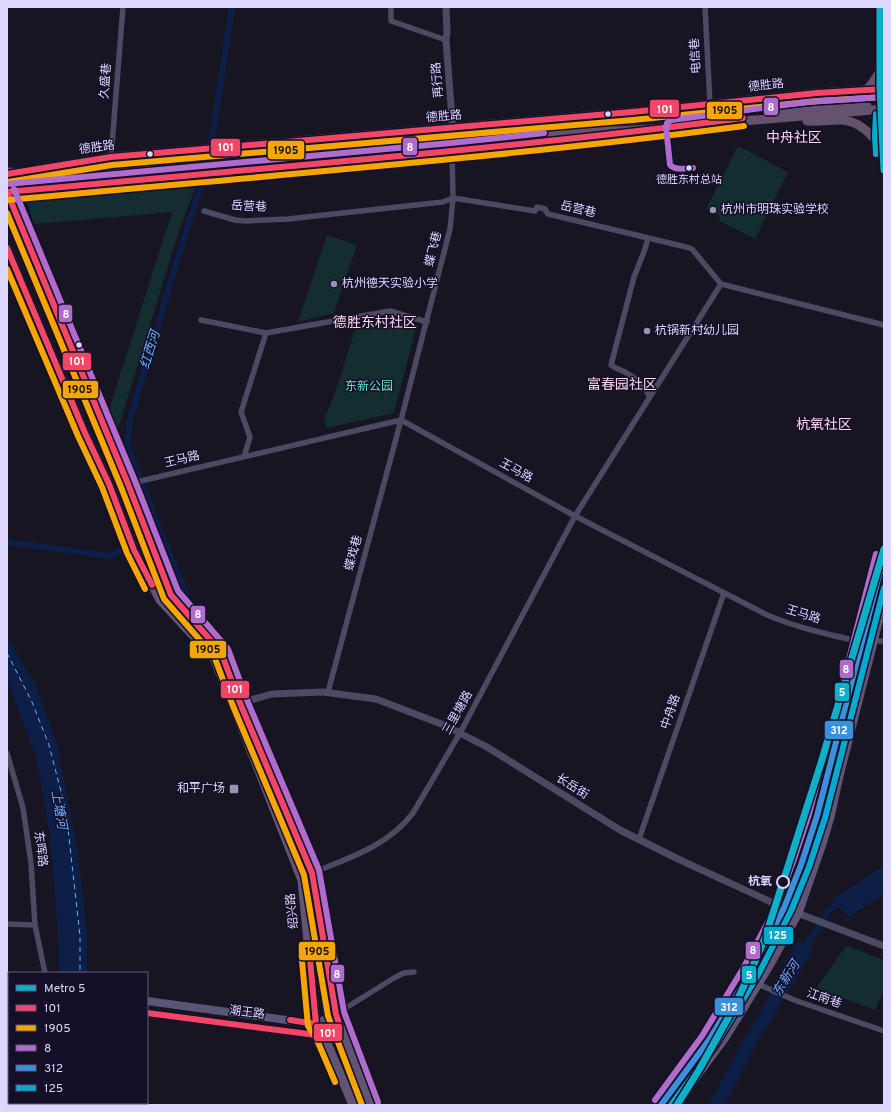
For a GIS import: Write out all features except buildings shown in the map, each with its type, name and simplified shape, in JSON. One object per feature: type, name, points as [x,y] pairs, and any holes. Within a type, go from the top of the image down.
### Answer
[{"type":"highway","points":[[807,121],[846,106],[859,98],[878,76],[884,63]]},
{"type":"highway","points":[[7,187],[55,178],[606,123],[828,99],[884,95]]},
{"type":"highway","points":[[7,180],[55,178],[553,134],[650,129],[884,109]]},
{"type":"highway","points":[[650,129],[670,133],[807,121],[842,120],[856,124],[866,130],[876,142],[882,154],[884,164]]},
{"type":"highway","points":[[7,173],[55,178]]},
{"type":"highway","points":[[7,192],[55,178]]},
{"type":"main road","name":"德胜路","points":[[7,173],[111,157],[453,128],[817,93],[884,89]]},
{"type":"main road","points":[[7,192],[452,151],[636,132],[808,110],[884,105]]},
{"type":"main road","points":[[884,114],[884,154]]},
{"type":"main road","name":"绍兴路","points":[[7,192],[133,483],[150,538],[171,595],[221,652],[240,703],[312,872],[336,1014],[371,1105]]},
{"type":"main road","name":"绍兴路","points":[[7,248],[18,277],[109,484],[133,546],[160,600],[214,658],[302,880],[316,1024],[324,1036],[353,1105]]},
{"type":"main road","points":[[661,1105],[709,1040],[751,970],[784,908],[801,865],[817,816],[884,556]]},
{"type":"main road","points":[[676,1105],[726,1036],[758,984],[798,913],[830,817],[884,599]]},
{"type":"main road","name":"潮王路","points":[[148,1001],[316,1024]]},
{"type":"main road","name":"潮王路","points":[[148,1013],[324,1036]]},
{"type":"main road","points":[[316,1024],[336,1014]]},
{"type":"main road","points":[[324,1036],[339,1024]]},
{"type":"street","name":"久盛巷","points":[[111,157],[123,7]]},
{"type":"street","points":[[391,7],[391,21],[446,40]]},
{"type":"street","name":"再行路","points":[[446,7],[446,40],[453,128],[452,151]]},
{"type":"street","name":"电信巷","points":[[705,7],[710,104]]},
{"type":"street","name":"蝶飞巷","points":[[401,420],[450,229],[453,198],[452,151]]},
{"type":"street","name":"岳营巷","points":[[204,211],[235,220],[245,221],[288,219],[443,202],[453,198],[535,211],[538,207],[545,209],[548,214],[692,249],[720,284]]},
{"type":"street","points":[[648,238],[634,277],[612,365],[637,379],[645,387],[650,397]]},
{"type":"street","points":[[7,279],[18,277]]},
{"type":"street","points":[[720,284],[884,325]]},
{"type":"street","name":"三里塘路","points":[[312,872],[357,855],[383,840],[398,830],[413,813],[460,733],[575,516],[720,284]]},
{"type":"street","points":[[201,320],[266,333],[390,311],[427,322]]},
{"type":"street","points":[[244,457],[250,437],[241,412],[266,333]]},
{"type":"street","name":"王马路","points":[[133,483],[401,420],[575,516],[724,593],[780,620],[815,631],[862,642]]},
{"type":"street","name":"蝶戏巷","points":[[328,692],[401,420]]},
{"type":"street","name":"中舟路","points":[[639,839],[724,593]]},
{"type":"street","points":[[873,641],[884,641]]},
{"type":"street","name":"长岳街","points":[[240,703],[272,694],[323,692],[376,699],[444,725],[487,747],[620,830],[678,859],[784,908],[884,946]]},
{"type":"street","name":"东晖路","points":[[7,753],[23,808],[31,863],[35,925],[45,972]]},
{"type":"street","points":[[7,924],[35,925]]},
{"type":"street","points":[[336,1014],[394,978],[414,972]]},
{"type":"street","name":"江南巷","points":[[758,984],[794,1000],[884,1031]]},
{"type":"green space","points":[[738,146],[788,172],[755,239],[719,221],[720,216],[706,209]]},
{"type":"green space","points":[[198,180],[178,234],[118,429],[132,469],[129,470],[107,416],[172,212],[34,224],[26,199]]},
{"type":"green space","points":[[327,235],[357,245],[334,313],[298,322]]},
{"type":"green space","name":"东新公园","points":[[389,321],[416,327],[394,413],[327,428],[324,419],[335,393],[355,330]]},
{"type":"green space","points":[[846,946],[884,960],[884,989],[875,1010],[816,988]]},
{"type":"green space","points":[[8,1006],[8,1104],[21,1105],[7,1105]]},
{"type":"water","name":"上塘河","points":[[7,637],[35,684],[57,744],[78,854],[87,932],[87,972],[59,972],[59,945],[50,836],[37,759],[7,680]]},
{"type":"water","points":[[884,865],[884,893],[849,917],[832,900],[873,873]]},
{"type":"water","points":[[798,941],[813,949],[791,988],[758,1040],[725,1105],[708,1105],[767,1001],[778,976]]},
{"type":"waterway","name":"红西河","points":[[209,151],[232,7]]},
{"type":"waterway","name":"红西河","points":[[7,542],[110,556],[161,533],[127,445],[130,420],[205,170]]},
{"type":"waterway","points":[[161,533],[187,595]]},
{"type":"waterway","name":"东新河","points":[[803,951],[829,910],[843,902]]},
{"type":"ferry route","points":[[7,653],[32,702],[49,745],[66,811],[80,936],[80,972]]},
{"type":"metro line","name":"5","points":[[880,7],[880,88],[884,170]]},
{"type":"metro line","name":"5","points":[[677,1105],[699,1070],[732,1011],[765,938],[821,763],[884,549]]},
{"type":"transit line","name":"101","points":[[7,174],[111,157],[632,112],[817,93],[884,89]]},
{"type":"transit line","name":"8","points":[[693,168],[678,169],[670,165],[666,127],[667,123],[671,120],[807,102],[883,97]]},
{"type":"transit line","name":"1905","points":[[8,182],[112,165],[633,120],[818,101],[884,97]]},
{"type":"transit line","name":"125","points":[[876,114],[876,154]]},
{"type":"transit line","name":"312","points":[[884,114],[884,154]]},
{"type":"transit line","name":"101","points":[[7,192],[560,140],[743,118]]},
{"type":"transit line","name":"1905","points":[[8,200],[560,148],[744,126]]},
{"type":"transit line","name":"8","points":[[7,184],[544,133]]},
{"type":"transit line","name":"8","points":[[14,189],[135,481],[178,591],[228,649],[247,700],[319,870],[344,1012],[378,1102]]},
{"type":"transit line","name":"101","points":[[7,192],[128,484],[171,595],[221,652],[240,703],[312,873],[339,1024],[324,1036],[148,1013]]},
{"type":"transit line","name":"1905","points":[[7,213],[121,487],[164,599],[214,656],[233,706],[304,875],[328,1016],[362,1105]]},
{"type":"transit line","name":"101","points":[[7,248],[85,433],[109,484],[134,550],[152,585]]},
{"type":"transit line","name":"1905","points":[[7,269],[78,436],[102,487],[127,553],[145,589]]},
{"type":"transit line","name":"8","points":[[655,1100],[702,1036],[744,967],[777,905],[809,814],[876,554]]},
{"type":"transit line","name":"312","points":[[661,1105],[709,1040],[751,971],[784,908],[801,865],[817,816],[884,556]]},
{"type":"transit line","name":"125","points":[[671,1105],[716,1044],[758,975],[791,911],[809,867],[825,818],[884,588]]},
{"type":"transit line","name":"101","points":[[290,1020],[316,1024],[309,949]]},
{"type":"transit line","name":"1905","points":[[301,950],[308,1026],[317,1040],[335,1082]]},
{"type":"place","name":"德胜东村总站","points":[[689,168]]},
{"type":"place","name":"杭州市明珠实验学校","points":[[713,210]]},
{"type":"place","name":"杭州德天实验小学","points":[[334,284]]},
{"type":"place","name":"杭锅新村幼儿园","points":[[647,331]]},
{"type":"place","name":"和平广场","points":[[234,789]]},
{"type":"place","name":"杭氧","points":[[783,882]]},
{"type":"district","name":"中舟社区","points":[[794,138]]},
{"type":"district","name":"德胜东村社区","points":[[375,323]]},
{"type":"district","name":"富春园社区","points":[[622,385]]},
{"type":"district","name":"杭氧社区","points":[[824,425]]}]
